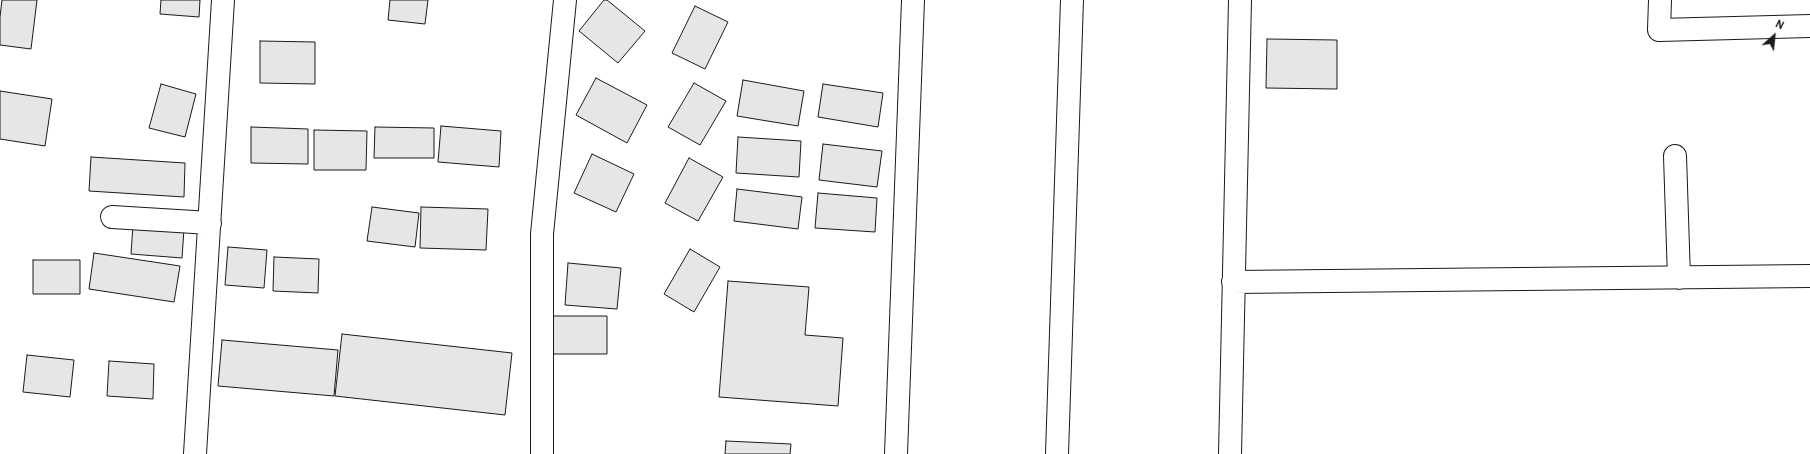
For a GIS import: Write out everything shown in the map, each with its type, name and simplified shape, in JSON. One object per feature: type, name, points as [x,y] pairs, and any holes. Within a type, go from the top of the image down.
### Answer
[{"type":"street","points":[[195,454],[223,0]]},
{"type":"street","points":[[542,454],[542,234],[565,0]]},
{"type":"street","points":[[896,454],[913,0]]},
{"type":"street","points":[[1057,454],[1072,0]]},
{"type":"street","points":[[1230,454],[1240,0]]},
{"type":"street","points":[[1660,0],[1659,30],[1810,26]]},
{"type":"street","points":[[1676,156],[1679,278]]},
{"type":"street","points":[[112,217],[210,222]]},
{"type":"street","points":[[1233,282],[1810,276]]},
{"type":"building","points":[[2,0],[37,0],[31,49],[0,45],[0,17]]},
{"type":"building","points":[[161,0],[200,0],[199,17],[160,14]]},
{"type":"building","points":[[390,0],[428,0],[425,24],[388,20]]},
{"type":"building","points":[[604,0],[607,0],[645,31],[618,63],[579,31]]},
{"type":"building","points":[[695,6],[728,22],[705,69],[672,53]]},
{"type":"building","points":[[1267,39],[1337,40],[1337,89],[1266,88]]},
{"type":"building","points":[[260,41],[315,42],[315,84],[260,83]]},
{"type":"building","points":[[596,78],[647,105],[627,143],[576,115]]},
{"type":"building","points":[[743,80],[804,91],[798,126],[737,116]]},
{"type":"building","points":[[694,83],[726,101],[700,145],[668,127]]},
{"type":"building","points":[[161,84],[196,94],[185,137],[149,128]]},
{"type":"building","points":[[823,84],[883,93],[878,127],[818,117]]},
{"type":"building","points":[[0,91],[52,99],[45,146],[0,139]]},
{"type":"building","points":[[441,126],[501,131],[499,167],[438,162]]},
{"type":"building","points":[[251,127],[308,129],[308,164],[251,163]]},
{"type":"building","points":[[375,127],[434,128],[434,158],[374,158]]},
{"type":"building","points":[[314,130],[367,131],[366,170],[314,170]]},
{"type":"building","points":[[738,137],[801,141],[799,177],[736,173]]},
{"type":"building","points":[[823,144],[882,151],[877,187],[819,180]]},
{"type":"building","points":[[592,154],[634,174],[616,212],[574,193]]},
{"type":"building","points":[[91,157],[185,163],[184,197],[89,191]]},
{"type":"building","points":[[689,158],[723,177],[698,221],[665,203]]},
{"type":"building","points":[[737,189],[802,197],[798,229],[734,221]]},
{"type":"building","points":[[818,193],[877,198],[875,232],[815,228]]},
{"type":"building","points":[[372,207],[419,213],[415,247],[367,241]]},
{"type":"building","points":[[421,207],[488,209],[486,250],[420,248]]},
{"type":"building","points":[[133,225],[184,229],[182,258],[131,254]]},
{"type":"building","points":[[228,247],[267,250],[264,288],[225,285]]},
{"type":"building","points":[[690,249],[720,267],[694,312],[664,294]]},
{"type":"building","points":[[94,253],[180,266],[174,302],[89,289]]},
{"type":"building","points":[[274,257],[319,259],[318,293],[273,291]]},
{"type":"building","points":[[33,260],[80,260],[80,294],[33,294]]},
{"type":"building","points":[[568,263],[621,268],[617,309],[565,305]]},
{"type":"building","points":[[728,281],[809,287],[805,335],[843,338],[838,406],[719,397]]},
{"type":"building","points":[[553,316],[607,316],[607,354],[553,354]]},
{"type":"building","points":[[342,334],[512,353],[505,415],[335,396]]},
{"type":"building","points":[[222,340],[338,350],[334,396],[218,386]]},
{"type":"building","points":[[27,355],[74,360],[70,397],[23,392]]},
{"type":"building","points":[[109,361],[154,364],[153,399],[107,396]]},
{"type":"building","points":[[726,441],[791,444],[790,454],[725,454]]}]
